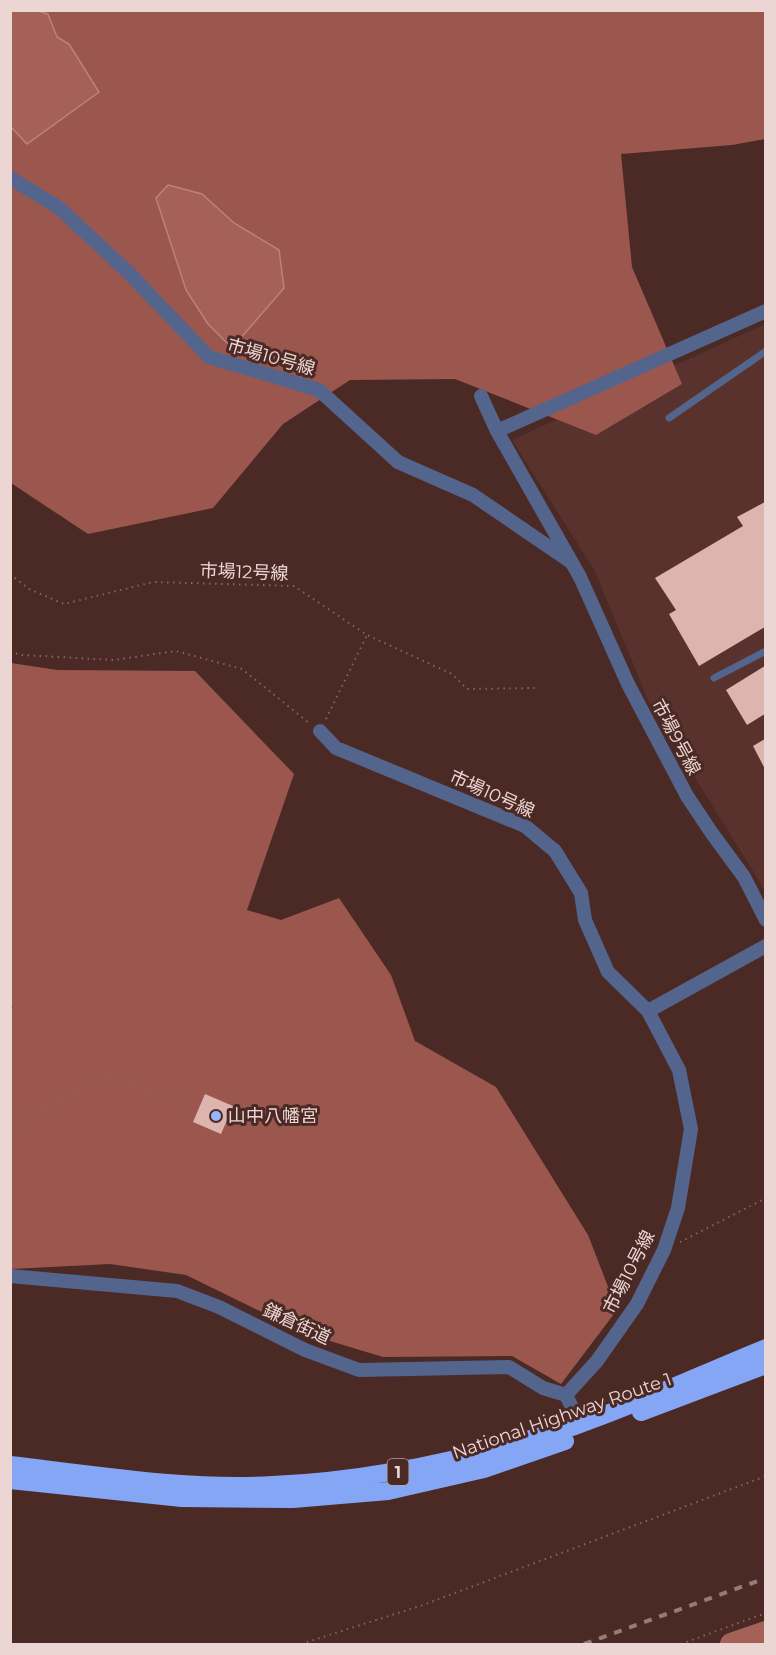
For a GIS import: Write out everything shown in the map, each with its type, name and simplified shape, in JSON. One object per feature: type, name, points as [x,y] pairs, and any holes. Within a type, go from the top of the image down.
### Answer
[{"type":"highway","name":"National Highway Route 1","points":[[10,1465],[130,1479],[209,1485],[271,1486],[327,1482],[413,1469],[497,1449],[580,1424],[765,1348]]},
{"type":"highway","name":"National Highway Route 1","points":[[10,1480],[137,1494],[236,1500],[293,1499],[388,1491],[484,1468],[573,1438],[765,1365]]},
{"type":"street","name":"市場10号線","points":[[10,178],[58,207],[129,273],[209,357],[319,390],[398,462],[473,495],[571,562]]},
{"type":"street","points":[[497,431],[765,311]]},
{"type":"street","name":"市場9号線","points":[[481,396],[497,431],[580,577],[628,684],[682,786],[711,832],[744,877],[765,920]]},
{"type":"street","name":"市場10号線","points":[[320,731],[336,748],[525,826],[555,850],[581,892],[585,920],[608,972],[648,1011],[679,1070],[691,1129],[678,1208],[664,1250],[637,1304],[597,1361],[566,1395]]},
{"type":"street","points":[[648,1011],[765,946]]},
{"type":"street","name":"鎌倉街道","points":[[10,1276],[177,1291],[219,1307],[305,1350],[359,1370],[509,1367],[543,1388],[566,1395]]},
{"type":"street","points":[[566,1395],[580,1424]]},
{"type":"lane","points":[[669,418],[765,351]]},
{"type":"lane","points":[[714,678],[765,651]]},
{"type":"path","name":"市場12号線","points":[[10,574],[29,589],[64,604],[153,582],[294,585],[367,635],[452,674],[467,689],[537,688]]},
{"type":"path","points":[[10,652],[22,655],[114,660],[176,651],[242,669],[320,731],[367,635]]},
{"type":"path","points":[[10,1127],[103,1076],[112,1076],[186,1105]]},
{"type":"path","points":[[664,1250],[765,1198]]},
{"type":"path","points":[[300,1644],[423,1605],[765,1476]]},
{"type":"path","points":[[681,1644],[765,1613]]},
{"type":"shaded area","points":[[11,10],[38,11],[48,14],[57,37],[69,44],[99,92],[27,144],[11,127]]},
{"type":"shaded area","points":[[10,11],[765,11],[765,139],[732,145],[621,154],[632,267],[682,384],[596,435],[455,379],[350,380],[283,424],[213,508],[88,534],[11,483]]},
{"type":"shaded area","points":[[168,185],[202,194],[234,223],[279,250],[284,288],[232,348],[208,324],[186,290],[156,198]]},
{"type":"shaded area","points":[[765,324],[765,893],[651,707],[595,571],[512,440]]},
{"type":"shaded area","points":[[11,663],[57,670],[195,671],[294,774],[247,910],[281,920],[339,898],[391,975],[415,1041],[496,1087],[588,1235],[617,1310],[561,1384],[512,1356],[383,1357],[307,1334],[186,1275],[110,1264],[11,1269],[10,1010],[13,1007],[11,1007]]},
{"type":"building","points":[[765,502],[765,627],[699,666],[669,614],[676,610],[655,578],[743,526],[737,517]]},
{"type":"building","points":[[765,666],[765,714],[747,725],[726,690]]},
{"type":"building","points":[[765,739],[765,769],[753,746]]},
{"type":"building","points":[[205,1094],[233,1106],[221,1134],[193,1122]]},
{"type":"waterway","points":[[731,1644],[766,1632]]},
{"type":"railway","points":[[584,1644],[766,1578]]},
{"type":"place","name":"山中八幡宮","points":[[216,1116]]}]
